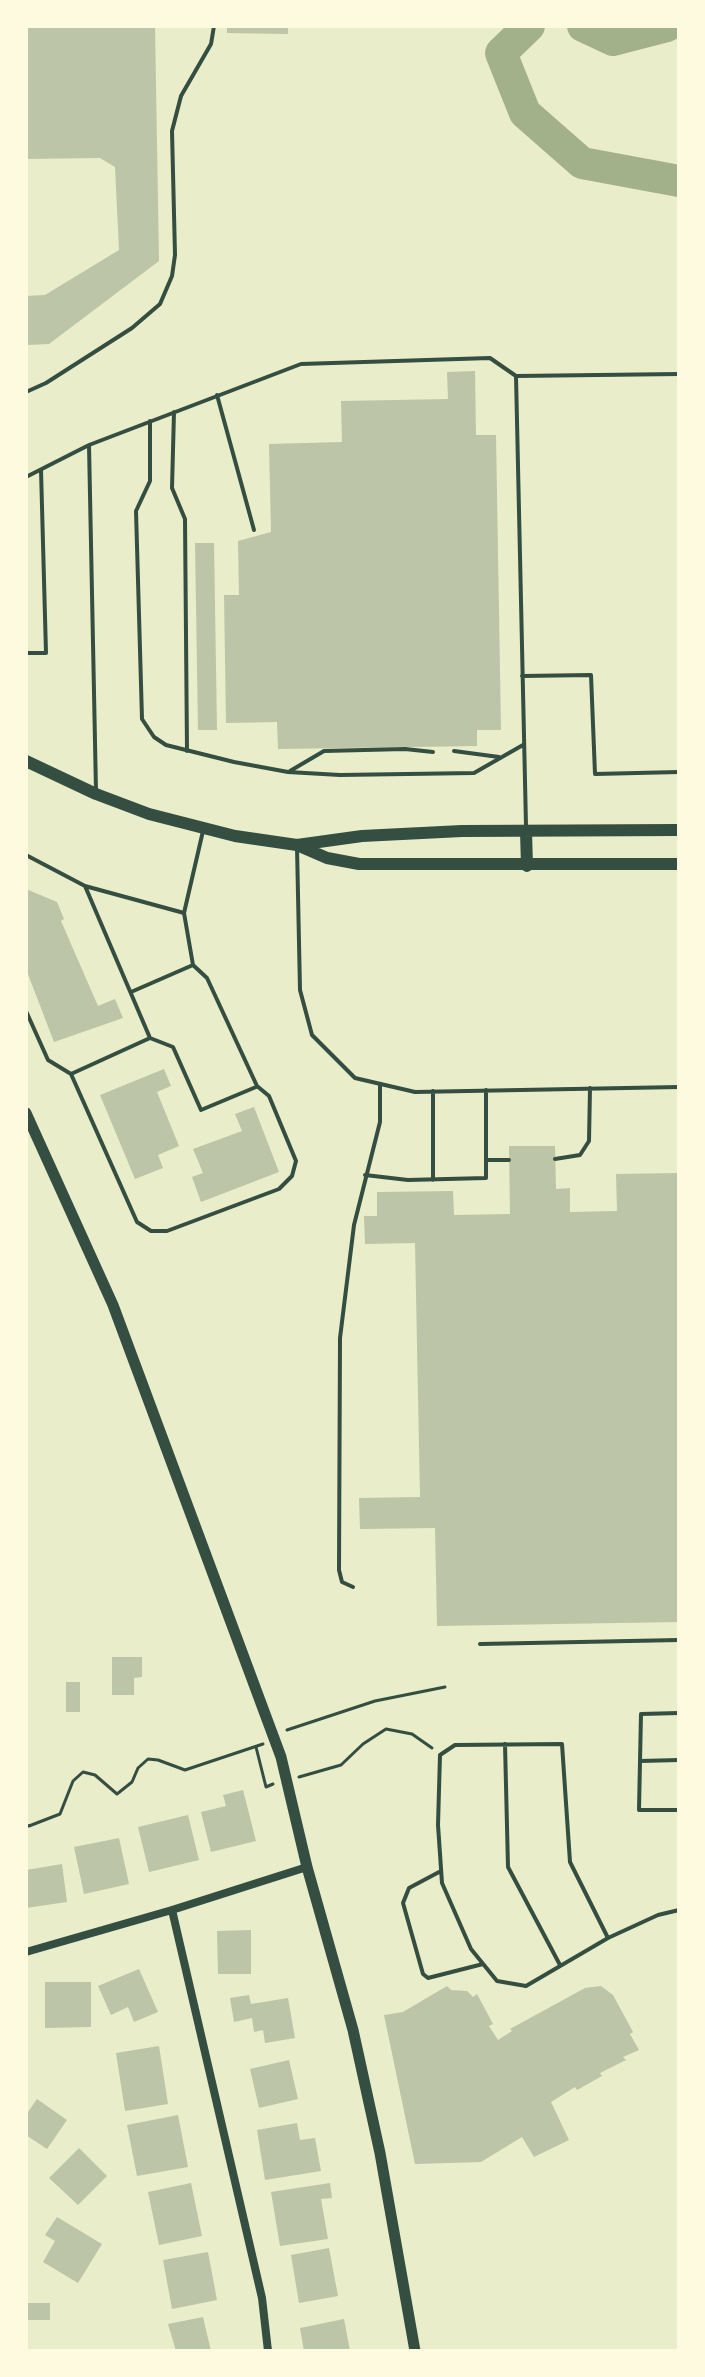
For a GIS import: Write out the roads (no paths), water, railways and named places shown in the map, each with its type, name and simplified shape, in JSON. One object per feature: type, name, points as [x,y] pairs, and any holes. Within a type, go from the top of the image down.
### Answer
[{"type":"main road","points":[[26,761],[96,794],[149,814],[204,829],[297,845],[327,858],[359,864],[679,864]]},
{"type":"main road","points":[[297,845],[362,836],[679,830]]},
{"type":"main road","points":[[526,831],[527,866]]},
{"type":"street","points":[[26,1113],[113,1305],[274,1739],[353,2030],[380,2153],[415,2351]]},
{"type":"street","points":[[26,1952],[307,1867]]},
{"type":"street","points":[[172,1910],[262,2298],[268,2351]]},
{"type":"lane","points":[[26,392],[46,383],[132,328],[160,304],[172,276],[175,255],[172,131],[181,96],[211,44],[214,26]]},
{"type":"lane","points":[[26,477],[89,445],[301,364],[490,358],[516,376],[679,374]]},
{"type":"lane","points":[[516,376],[526,831]]},
{"type":"lane","points":[[217,395],[254,530]]},
{"type":"lane","points":[[174,411],[172,488],[185,519],[187,751]]},
{"type":"lane","points":[[150,421],[150,481],[136,511],[142,719],[154,737],[166,745],[187,751],[288,772],[340,775],[474,773],[523,745]]},
{"type":"lane","points":[[89,445],[96,794]]},
{"type":"lane","points":[[26,653],[46,653],[41,470]]},
{"type":"lane","points":[[522,676],[591,675],[595,774],[679,772]]},
{"type":"lane","points":[[288,772],[324,751],[405,749],[433,752]]},
{"type":"lane","points":[[454,751],[500,757]]},
{"type":"lane","points":[[26,1011],[48,1060],[71,1074],[137,1222],[151,1231],[167,1231],[279,1189],[292,1176],[296,1161],[269,1096],[257,1086],[207,978],[193,965],[184,913],[204,829]]},
{"type":"lane","points":[[297,845],[300,990],[312,1035],[355,1078],[415,1092],[679,1087]]},
{"type":"lane","points":[[26,855],[85,886],[184,913]]},
{"type":"lane","points":[[85,886],[150,1038]]},
{"type":"lane","points":[[131,992],[193,965]]},
{"type":"lane","points":[[71,1074],[150,1038],[173,1047],[201,1110],[257,1086]]},
{"type":"lane","points":[[353,1587],[342,1582],[339,1570],[340,1338],[354,1225],[380,1122],[380,1084]]},
{"type":"lane","points":[[555,1159],[580,1155],[589,1141],[590,1088]]},
{"type":"lane","points":[[365,1175],[408,1180],[486,1178],[486,1090]]},
{"type":"lane","points":[[433,1091],[433,1180]]},
{"type":"lane","points":[[486,1160],[509,1160]]},
{"type":"lane","points":[[480,1644],[679,1640]]},
{"type":"lane","points":[[679,1713],[641,1714],[639,1810],[679,1810]]},
{"type":"lane","points":[[505,1744],[508,1867],[560,1965]]},
{"type":"lane","points":[[608,1938],[570,1862],[562,1744],[455,1745],[440,1755],[438,1825],[442,1883],[471,1949],[497,1981],[526,1986],[608,1938],[658,1915],[679,1910]]},
{"type":"lane","points":[[640,1761],[679,1760]]},
{"type":"lane","points":[[441,1871],[409,1888],[403,1903],[423,1974],[428,1978],[483,1964]]},
{"type":"waterway","points":[[529,26],[501,53],[525,113],[582,163],[679,181]]},
{"type":"waterway","points":[[583,26],[613,40],[667,26]]}]
